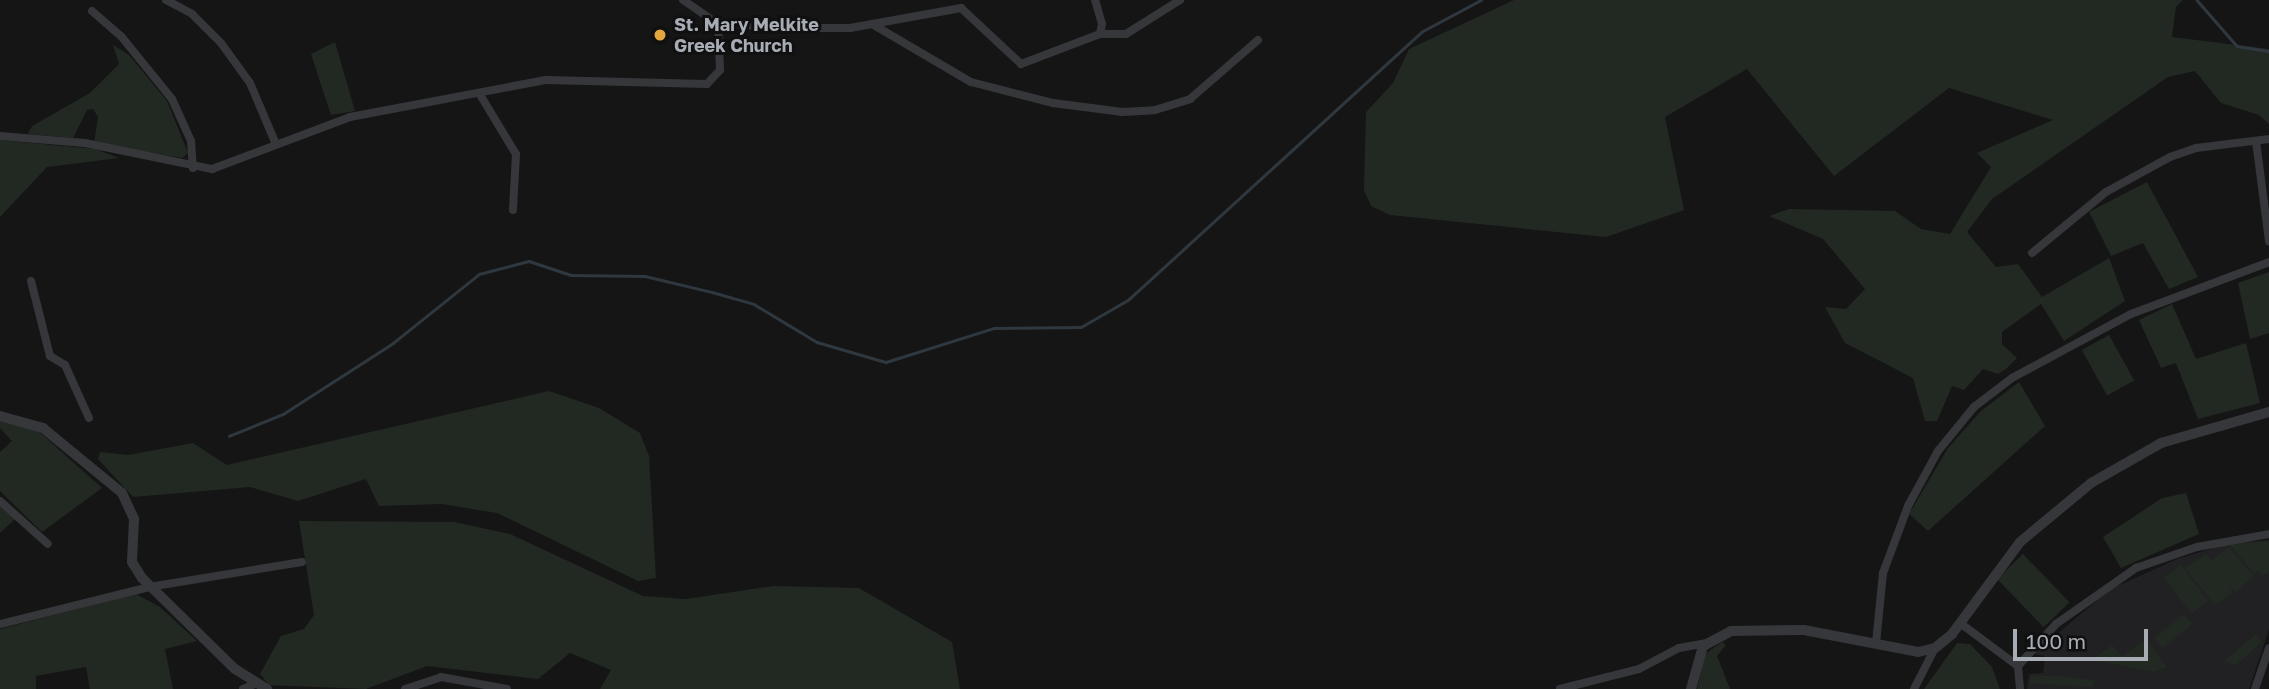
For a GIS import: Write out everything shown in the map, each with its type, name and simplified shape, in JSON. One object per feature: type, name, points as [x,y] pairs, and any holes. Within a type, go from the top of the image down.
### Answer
[{"type":"street","points":[[166,0],[192,14],[221,43],[250,83],[275,142]]},
{"type":"street","points":[[683,0],[718,24],[836,28],[872,24],[952,8],[965,9]]},
{"type":"street","points":[[961,0],[965,9],[1017,64],[1100,34],[1126,34],[1180,0]]},
{"type":"street","points":[[1095,0],[1102,24],[1100,34]]},
{"type":"street","points":[[92,11],[121,36],[172,99],[191,141],[193,168]]},
{"type":"street","points":[[0,136],[85,143],[193,168],[228,166],[275,142],[350,117],[570,77],[707,84],[720,70],[718,24]]},
{"type":"street","points":[[872,24],[971,82],[1053,103],[1122,112],[1155,110],[1190,99],[1258,40]]},
{"type":"street","points":[[479,93],[516,155],[513,210]]},
{"type":"street","points":[[2032,253],[2098,197],[2146,169],[2196,148],[2269,139]]},
{"type":"street","points":[[2256,141],[2269,241]]},
{"type":"street","points":[[1877,643],[1883,573],[1908,506],[1938,451],[1973,407],[2012,378],[2131,314],[2269,262]]},
{"type":"street","points":[[31,281],[50,356],[65,365],[89,418]]},
{"type":"street","points":[[1914,689],[1935,648],[1961,623],[2020,542],[2098,478],[2168,440],[2269,412]]},
{"type":"street","points":[[0,416],[43,428],[122,493],[134,519],[132,562],[149,587],[256,684],[267,689]]},
{"type":"street","points":[[0,501],[48,544]]},
{"type":"street","points":[[2018,666],[2063,618],[2136,568],[2197,547],[2269,534]]},
{"type":"street","points":[[0,624],[149,587],[302,562]]},
{"type":"street","points":[[1961,623],[2018,666],[2020,689]]},
{"type":"street","points":[[1560,689],[1639,669],[1679,648],[1706,643],[1731,631],[1763,628],[1877,643],[1918,652],[1935,648]]},
{"type":"street","points":[[1691,689],[1695,661],[1706,643]]},
{"type":"street","points":[[2255,689],[2267,662],[2269,648]]},
{"type":"street","points":[[405,689],[430,678],[452,677],[508,689]]},
{"type":"street","points":[[243,689],[256,684]]},
{"type":"shaded area","points":[[1514,0],[2183,0],[2176,7],[2172,37],[2269,49],[2269,124],[2259,115],[2221,103],[2195,71],[2168,77],[1992,199],[1967,232],[1996,267],[2018,264],[2042,297],[2109,258],[2125,301],[2064,341],[2041,304],[2002,332],[2002,344],[2017,358],[1998,374],[1983,369],[1964,390],[1952,386],[1937,421],[1925,421],[1913,378],[1845,343],[1825,307],[1846,309],[1865,289],[1823,239],[1769,216],[1789,209],[1895,211],[1921,229],[1950,234],[1991,167],[1977,153],[2053,120],[1949,88],[1834,176],[1747,69],[1665,117],[1684,210],[1606,237],[1390,215],[1371,206],[1364,190],[1366,112],[1393,83],[1409,49]]},
{"type":"shaded area","points":[[335,42],[355,111],[331,115],[311,54]]},
{"type":"shaded area","points":[[113,45],[129,55],[167,101],[188,153],[182,158],[94,143],[98,117],[93,109],[87,110],[73,138],[28,134],[32,126],[90,93],[119,64]]},
{"type":"shaded area","points":[[0,140],[95,149],[119,158],[47,167],[0,217]]},
{"type":"shaded area","points":[[2147,182],[2198,277],[2169,289],[2143,243],[2111,256],[2089,212]]},
{"type":"shaded area","points":[[2269,272],[2269,333],[2250,339],[2238,283]]},
{"type":"shaded area","points":[[2172,304],[2196,359],[2246,343],[2260,403],[2198,419],[2176,363],[2161,368],[2139,320]]},
{"type":"shaded area","points":[[2109,335],[2134,380],[2107,396],[2082,350]]},
{"type":"shaded area","points":[[2019,382],[2045,426],[1928,531],[1909,514],[1948,448],[1981,411]]},
{"type":"shaded area","points":[[549,391],[599,408],[640,433],[649,456],[656,578],[638,581],[497,513],[442,504],[379,506],[366,479],[298,501],[250,487],[133,497],[98,459],[100,452],[128,455],[193,443],[227,465]]},
{"type":"shaded area","points":[[0,421],[35,428],[102,488],[42,532],[0,491],[0,452],[12,441],[0,428]]},
{"type":"shaded area","points":[[2186,493],[2199,534],[2121,568],[2103,537],[2162,498]]},
{"type":"shaded area","points":[[0,506],[15,519],[0,533]]},
{"type":"shaded area","points":[[299,521],[454,522],[510,534],[643,596],[686,599],[773,586],[859,588],[952,642],[960,689],[600,689],[611,670],[570,653],[538,679],[427,666],[366,689],[269,685],[260,674],[281,636],[304,629],[314,615]]},
{"type":"shaded area","points":[[2269,540],[2269,629],[2249,689],[2027,689],[2029,674],[2043,673],[2045,656],[2033,654],[2111,589],[2177,559],[2228,544]]},
{"type":"shaded area","points":[[2269,541],[2269,572],[2262,576],[2258,571],[2254,574],[2229,544]]},
{"type":"shaded area","points":[[2229,547],[2254,576],[2235,592],[2228,583],[2233,592],[2215,605],[2185,568],[2206,554],[2211,561]]},
{"type":"shaded area","points":[[2023,554],[2070,602],[2044,627],[1997,579]]},
{"type":"shaded area","points":[[2181,565],[2208,601],[2191,614],[2164,578]]},
{"type":"shaded area","points":[[136,594],[160,607],[197,641],[165,649],[173,689],[90,689],[86,667],[36,676],[36,689],[0,689],[0,629]]},
{"type":"shaded area","points":[[2184,614],[2192,624],[2163,648],[2154,638]]},
{"type":"shaded area","points":[[2256,634],[2262,642],[2236,665],[2224,661]]},
{"type":"shaded area","points":[[2146,639],[2167,667],[2154,672],[2103,662],[2097,656],[2112,645],[2122,657]]},
{"type":"shaded area","points":[[1722,642],[1726,645],[1717,656],[1730,689],[1697,689],[1705,654]]},
{"type":"shaded area","points":[[1957,643],[1970,644],[1992,667],[2000,689],[1924,689]]},
{"type":"shaded area","points":[[2031,676],[2064,676],[2095,681],[2092,687],[2030,683]]},
{"type":"waterway","points":[[229,436],[283,414],[393,343],[479,274],[529,261],[571,275],[645,276],[712,292],[754,304],[817,342],[886,362],[994,328],[1081,327],[1128,300],[1421,32],[1481,0]]},
{"type":"waterway","points":[[2197,0],[2237,46],[2269,51]]},
{"type":"place","name":"St. Mary Melkite Greek Church","points":[[660,35]]}]
